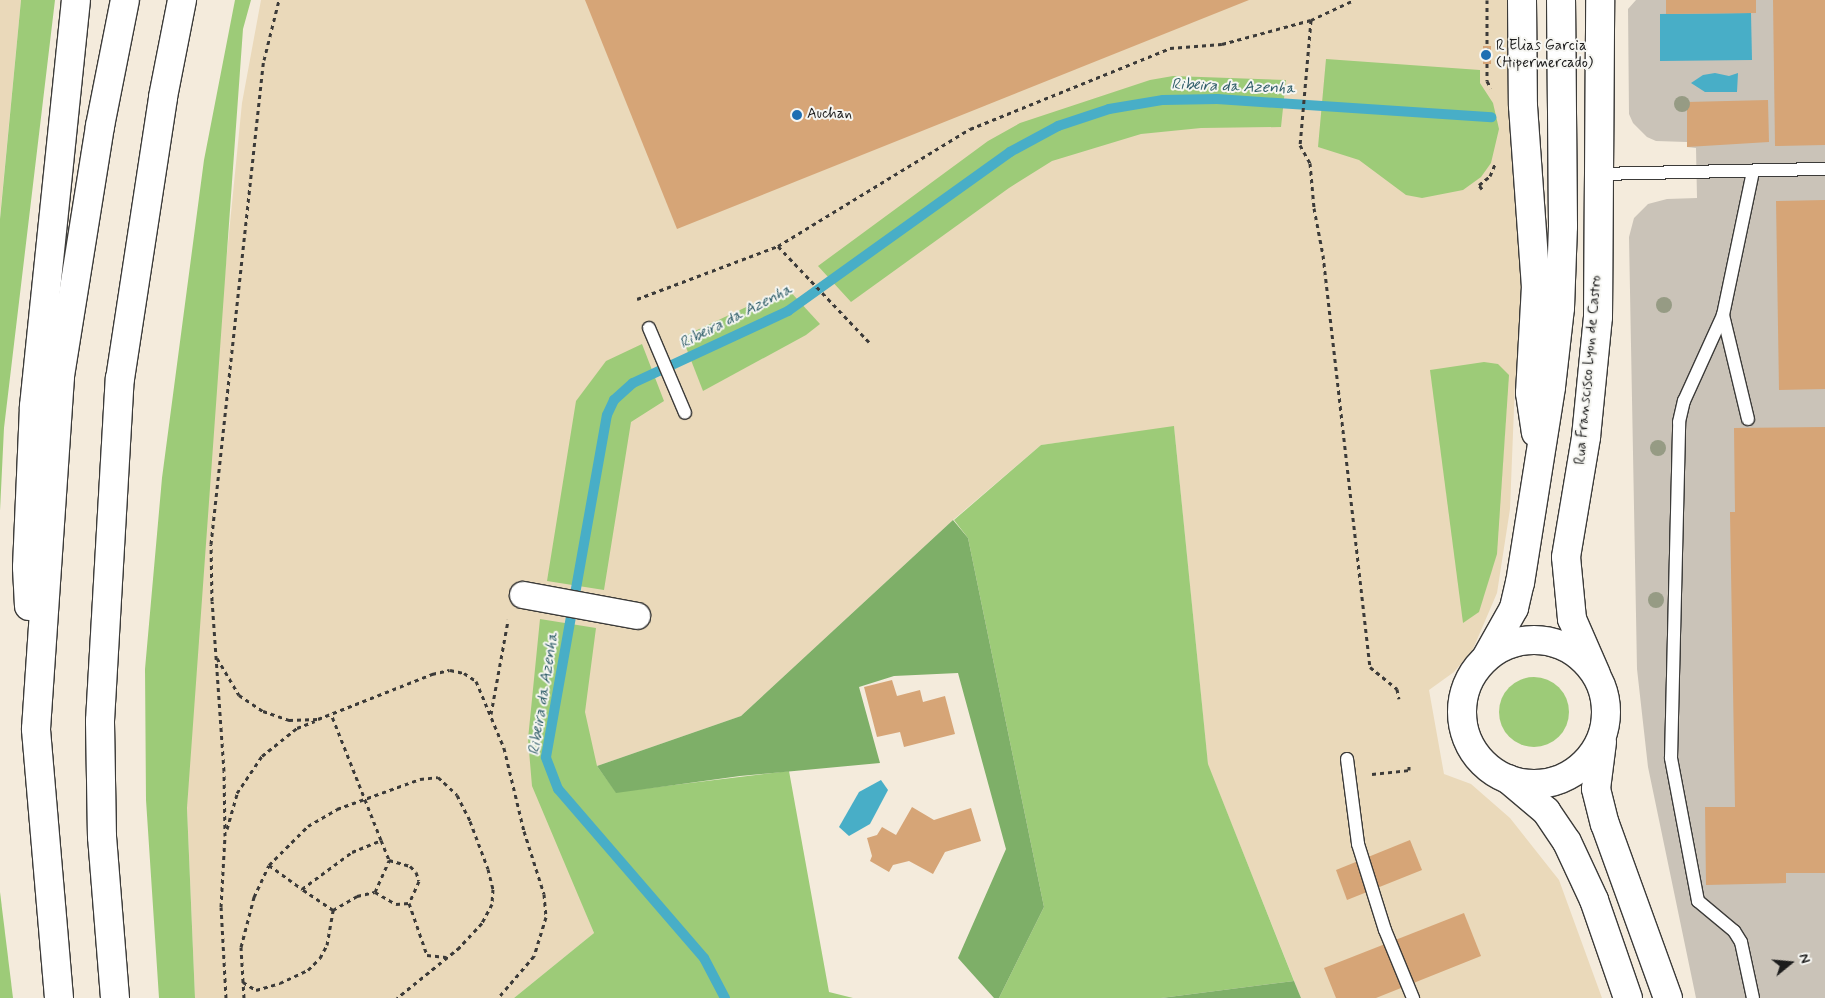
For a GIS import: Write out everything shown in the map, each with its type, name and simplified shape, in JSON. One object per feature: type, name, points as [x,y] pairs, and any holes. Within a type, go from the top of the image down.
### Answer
[{"type":"main road","points":[[59,998],[36,729],[27,567],[34,406],[76,0]]},
{"type":"main road","points":[[36,729],[60,376],[100,126],[125,0]]},
{"type":"main road","points":[[115,998],[102,837],[100,721],[120,379],[163,97],[182,0]]},
{"type":"main road","points":[[1522,0],[1523,106],[1536,286],[1530,393],[1541,461]]},
{"type":"main road","points":[[1561,0],[1560,308],[1541,461],[1514,608],[1487,656],[1470,676],[1463,695],[1461,715],[1465,734],[1474,752],[1488,768],[1508,779],[1546,811],[1567,842],[1594,900],[1628,998]]},
{"type":"main road","name":"Rua Franscisco Lyon de Castro","points":[[1596,674],[1572,619],[1566,557],[1586,437],[1598,317],[1600,0]]},
{"type":"main road","points":[[1487,656],[1504,645],[1524,639],[1545,640],[1565,646],[1583,658],[1596,674],[1604,691],[1605,728],[1597,768],[1598,798],[1668,998]]},
{"type":"main road","points":[[1508,779],[1528,784],[1548,783],[1568,776],[1584,764],[1598,748],[1605,728]]},
{"type":"street","points":[[516,606],[626,614]]},
{"type":"lane","points":[[1600,174],[1825,169]]},
{"type":"lane","points":[[1752,998],[1741,942],[1734,931],[1698,901],[1670,758],[1679,422],[1684,402],[1723,315],[1753,171]]},
{"type":"lane","points":[[1723,315],[1748,419]]},
{"type":"lane","points":[[649,328],[685,413]]},
{"type":"lane","points":[[1347,759],[1358,844],[1385,930],[1413,998]]},
{"type":"path","points":[[226,836],[221,704],[214,645],[211,544],[264,60],[279,0]]},
{"type":"path","points":[[637,299],[778,246],[970,129],[1170,48],[1222,44],[1311,20],[1354,0]]},
{"type":"path","points":[[1311,20],[1300,145],[1310,163],[1314,208],[1323,255],[1370,667],[1397,689],[1399,699]]},
{"type":"path","points":[[778,246],[869,342]]},
{"type":"path","points":[[490,715],[516,606]]},
{"type":"path","points":[[214,645],[223,672],[250,704],[289,720],[318,720]]},
{"type":"path","points":[[226,998],[221,907],[226,836],[229,814],[248,773],[279,741],[318,720],[432,674],[450,670],[464,673],[476,681],[516,789],[524,831],[544,894],[546,917],[534,956],[498,998]]},
{"type":"path","points":[[331,714],[366,798],[389,860],[375,892]]},
{"type":"path","points":[[1349,777],[1410,770],[1409,764]]},
{"type":"path","points":[[244,998],[241,947],[254,897],[269,865],[308,826],[366,798],[420,779],[438,777],[457,795],[470,821],[488,869],[493,888],[492,904],[482,923],[446,957],[397,998]]},
{"type":"path","points":[[302,889],[352,852],[381,840]]},
{"type":"path","points":[[389,860],[410,866],[416,872],[419,881],[409,903],[427,955],[446,957]]},
{"type":"path","points":[[269,865],[333,910]]},
{"type":"path","points":[[333,910],[357,896],[375,892],[396,904],[409,903]]},
{"type":"path","points":[[243,982],[256,990],[308,970],[327,945],[333,910]]},
{"type":"shaded area","points":[[0,0],[21,0],[0,217]]},
{"type":"shaded area","points":[[261,0],[1513,0],[1534,239],[1515,383],[1510,509],[1497,593],[1473,649],[1454,672],[1429,690],[1444,774],[1471,784],[1510,818],[1559,880],[1602,998],[1301,998],[1208,765],[1174,427],[1041,445],[953,520],[741,716],[597,766],[539,797],[594,933],[514,998],[195,998],[187,808],[190,624],[242,103]]},
{"type":"shaded area","points":[[1636,0],[1825,0],[1825,998],[1696,998],[1648,767],[1637,669],[1629,237],[1634,218],[1648,204],[1667,199],[1697,198],[1696,148],[1687,147],[1687,142],[1656,141],[1647,137],[1633,123],[1629,114],[1628,9]]},
{"type":"green space","points":[[21,0],[55,0],[4,428],[0,511],[0,219]]},
{"type":"green space","points":[[235,0],[251,0],[243,29],[187,808],[195,998],[159,998],[146,800],[145,669],[162,478],[204,160]]},
{"type":"green space","points":[[1326,59],[1480,70],[1480,83],[1493,103],[1499,129],[1491,163],[1481,177],[1463,190],[1422,198],[1406,195],[1359,160],[1318,147]]},
{"type":"green space","points":[[1173,76],[1286,80],[1281,127],[1201,128],[1141,134],[1052,161],[1009,188],[851,302],[818,266],[988,141],[1020,123],[1150,80]]},
{"type":"green space","points":[[787,288],[820,324],[806,335],[703,391],[682,337]]},
{"type":"green space","points":[[642,344],[664,401],[631,422],[604,590],[547,581],[576,401],[606,361]]},
{"type":"green space","points":[[1484,362],[1498,364],[1509,375],[1497,554],[1479,612],[1463,623],[1430,370]]},
{"type":"green space","points":[[1174,426],[1208,764],[1294,981],[1161,998],[999,998],[1044,907],[968,538],[954,520],[1041,445]]},
{"type":"green space","points":[[953,520],[968,538],[1044,907],[999,998],[994,998],[958,958],[1006,849],[958,673],[894,676],[859,687],[880,763],[740,776],[616,793],[597,766],[741,716]]},
{"type":"green space","points":[[540,619],[596,628],[585,712],[597,766],[616,792],[789,771],[829,992],[853,998],[514,998],[594,933],[532,786],[528,739]]},
{"type":"green space","points":[[1534,677],[1547,680],[1559,687],[1566,699],[1569,712],[1566,725],[1559,737],[1547,744],[1534,747],[1521,744],[1509,737],[1502,725],[1499,712],[1502,699],[1509,687],[1521,680]]},
{"type":"green space","points":[[0,892],[13,998],[0,998]]},
{"type":"green space","points":[[1294,981],[1301,998],[1161,998]]},
{"type":"water","points":[[1751,13],[1752,60],[1660,61],[1660,14]]},
{"type":"water","points":[[1715,73],[1729,76],[1738,73],[1737,92],[1705,92],[1691,83],[1703,75]]},
{"type":"water","points":[[881,780],[888,790],[870,824],[849,836],[839,827],[859,792]]},
{"type":"building","name":"Auchan","points":[[585,0],[1249,0],[677,229]]},
{"type":"building","points":[[1666,0],[1756,0],[1756,13],[1666,14]]},
{"type":"building","points":[[1773,0],[1825,0],[1825,145],[1775,146]]},
{"type":"building","points":[[1483,46],[1491,46],[1491,64],[1483,64]]},
{"type":"building","points":[[1768,100],[1769,142],[1687,147],[1687,102]]},
{"type":"building","points":[[1825,200],[1825,389],[1779,390],[1776,201]]},
{"type":"building","points":[[1825,427],[1825,873],[1786,873],[1786,883],[1706,885],[1705,807],[1735,807],[1730,512],[1735,512],[1734,428]]},
{"type":"building","points":[[892,680],[897,696],[920,690],[923,702],[945,696],[955,734],[904,747],[900,732],[877,737],[864,687]]},
{"type":"building","points":[[912,807],[934,820],[971,808],[981,841],[945,852],[933,874],[909,861],[893,865],[889,872],[870,861],[872,856],[867,838],[877,835],[882,827],[896,835]]},
{"type":"building","points":[[1410,840],[1422,870],[1347,900],[1336,870]]},
{"type":"building","points":[[1464,913],[1481,956],[1376,998],[1336,998],[1324,968]]},
{"type":"waterway","name":"Ribeira da Azenha","points":[[725,998],[704,958],[558,789],[546,757],[607,415],[614,400],[633,383],[788,311],[1010,152],[1058,126],[1109,109],[1163,100],[1217,99],[1491,117]]},
{"type":"place","name":"R Elias Garcia (Hipermercado)","points":[[1486,55]]},
{"type":"place","name":"Auchan","points":[[797,115]]}]
